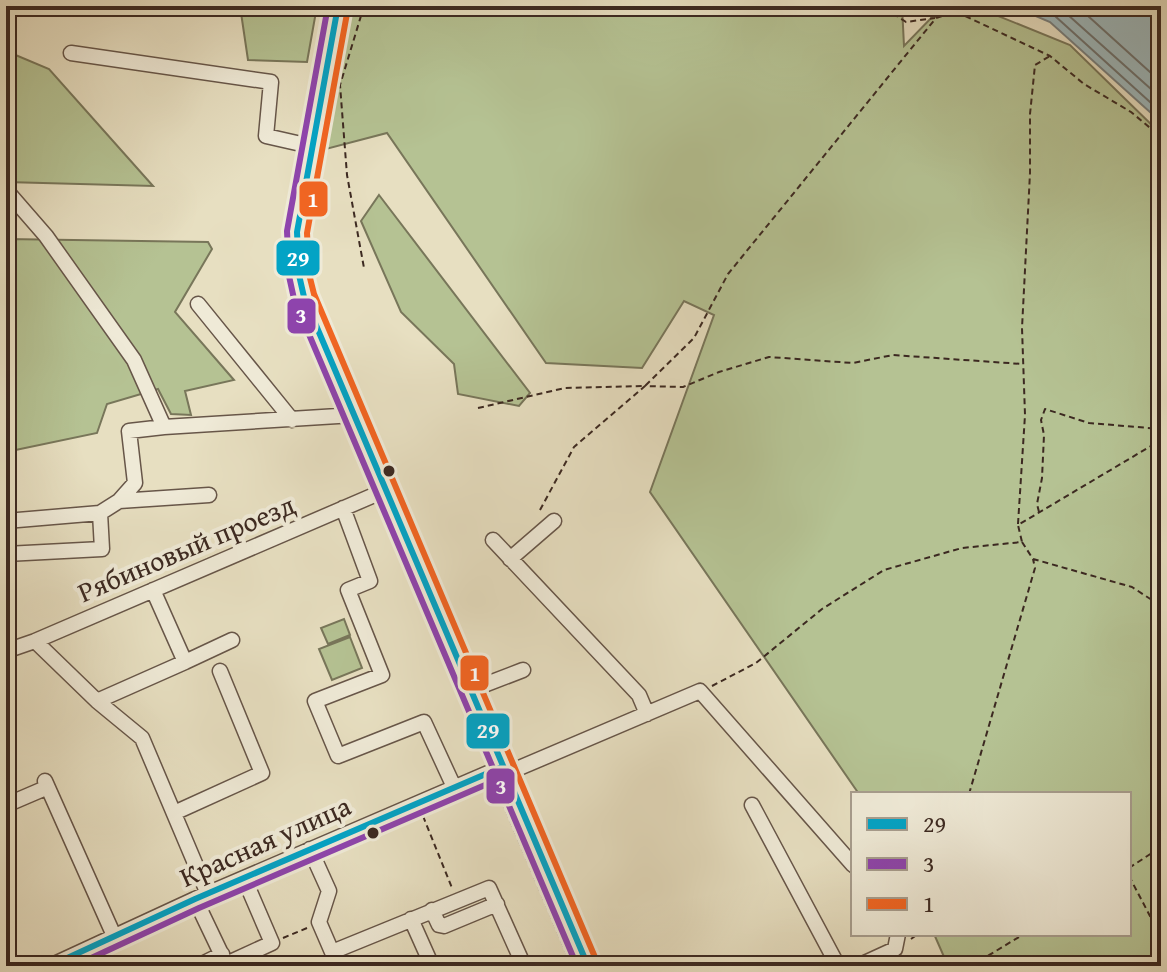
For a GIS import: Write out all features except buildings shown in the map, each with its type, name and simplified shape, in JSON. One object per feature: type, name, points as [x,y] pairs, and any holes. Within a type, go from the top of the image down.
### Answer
[{"type":"street","points":[[338,6],[310,146],[297,232],[299,275],[304,297],[588,966]]},
{"type":"street","points":[[71,53],[271,82],[266,136],[310,146]]},
{"type":"street","points":[[6,190],[46,236],[134,360],[164,427]]},
{"type":"street","points":[[198,304],[292,420]]},
{"type":"street","points":[[6,521],[100,513],[119,501],[135,483],[129,431],[354,415]]},
{"type":"street","name":"Рябиновый проезд","points":[[6,651],[386,490]]},
{"type":"street","points":[[119,501],[209,495]]},
{"type":"street","points":[[343,508],[370,581],[348,590],[382,675],[315,701],[338,756],[424,722],[454,787]]},
{"type":"street","points":[[6,554],[102,549],[100,513]]},
{"type":"street","points":[[510,559],[554,521]]},
{"type":"street","points":[[493,540],[639,695],[647,714]]},
{"type":"street","points":[[153,590],[185,662]]},
{"type":"street","points":[[97,701],[232,640]]},
{"type":"street","points":[[35,641],[97,701],[142,738],[174,813],[225,961]]},
{"type":"street","points":[[471,690],[523,670]]},
{"type":"street","points":[[174,813],[262,773],[220,671]]},
{"type":"street","name":"Красная улица","points":[[50,966],[202,896],[454,787],[504,771],[700,691],[851,863]]},
{"type":"street","points":[[6,805],[43,786],[115,938]]},
{"type":"street","points":[[752,805],[838,966]]},
{"type":"street","points":[[310,849],[329,891],[319,922],[338,966]]},
{"type":"street","points":[[198,966],[225,961],[272,943],[244,878]]},
{"type":"street","points":[[332,952],[489,888],[524,966]]},
{"type":"street","points":[[432,910],[439,925],[444,926],[497,904]]},
{"type":"street","points":[[411,919],[432,966]]},
{"type":"street","points":[[858,966],[895,949],[898,936]]},
{"type":"path","points":[[364,6],[340,85],[347,175],[364,268]]},
{"type":"path","points":[[887,6],[888,10],[906,22],[946,15],[965,16],[1050,56],[1084,84],[1131,112],[1161,137]]},
{"type":"path","points":[[540,510],[574,447],[645,386],[694,338],[728,274],[936,18]]},
{"type":"path","points":[[970,792],[1035,568],[1022,542],[1018,525],[1025,415],[1022,364],[1031,85],[1035,65],[1050,56]]},
{"type":"path","points":[[478,408],[565,388],[683,387],[769,357],[853,363],[893,355],[1022,364]]},
{"type":"path","points":[[1039,513],[1037,504],[1044,435],[1041,420],[1045,409],[1089,423],[1160,429]]},
{"type":"path","points":[[1018,525],[1161,440]]},
{"type":"path","points":[[721,682],[756,663],[822,609],[884,570],[962,548],[1022,542]]},
{"type":"path","points":[[1033,559],[1132,587],[1161,606]]},
{"type":"path","points":[[496,795],[504,806],[572,966]]},
{"type":"path","points":[[418,803],[457,900]]},
{"type":"path","points":[[1131,867],[1161,847]]},
{"type":"path","points":[[1131,880],[1161,937]]},
{"type":"path","points":[[272,943],[319,922]]},
{"type":"path","points":[[971,966],[1021,936]]},
{"type":"green space","points":[[240,6],[317,6],[307,62],[248,60]]},
{"type":"green space","points":[[346,6],[902,6],[904,46],[937,12],[976,7],[1070,45],[1161,134],[1161,966],[948,966],[935,936],[1131,936],[1131,792],[858,792],[650,492],[714,315],[684,301],[642,368],[546,363],[387,133],[326,149]]},
{"type":"green space","points":[[6,51],[49,69],[153,186],[6,182]]},
{"type":"green space","points":[[379,195],[530,393],[519,406],[458,394],[454,364],[401,312],[361,221]]},
{"type":"green space","points":[[6,239],[208,242],[212,249],[175,312],[234,380],[185,391],[191,415],[171,414],[158,389],[107,404],[97,433],[6,452]]},
{"type":"green space","points":[[344,619],[350,635],[328,644],[321,628]]},
{"type":"green space","points":[[350,637],[362,668],[332,680],[319,649]]},
{"type":"water","points":[[1012,6],[1141,6],[1161,21],[1161,122],[1050,22]]},
{"type":"transit line","name":"3","points":[[328,6],[287,231],[289,276],[294,299],[577,966]]},
{"type":"transit line","name":"29","points":[[338,6],[297,232],[299,275],[304,297],[588,966]]},
{"type":"transit line","name":"1","points":[[348,8],[307,233],[309,274],[314,294],[597,962]]},
{"type":"transit line","name":"29","points":[[50,966],[195,899],[502,767]]},
{"type":"transit line","name":"3","points":[[74,966],[199,908],[506,776]]}]
